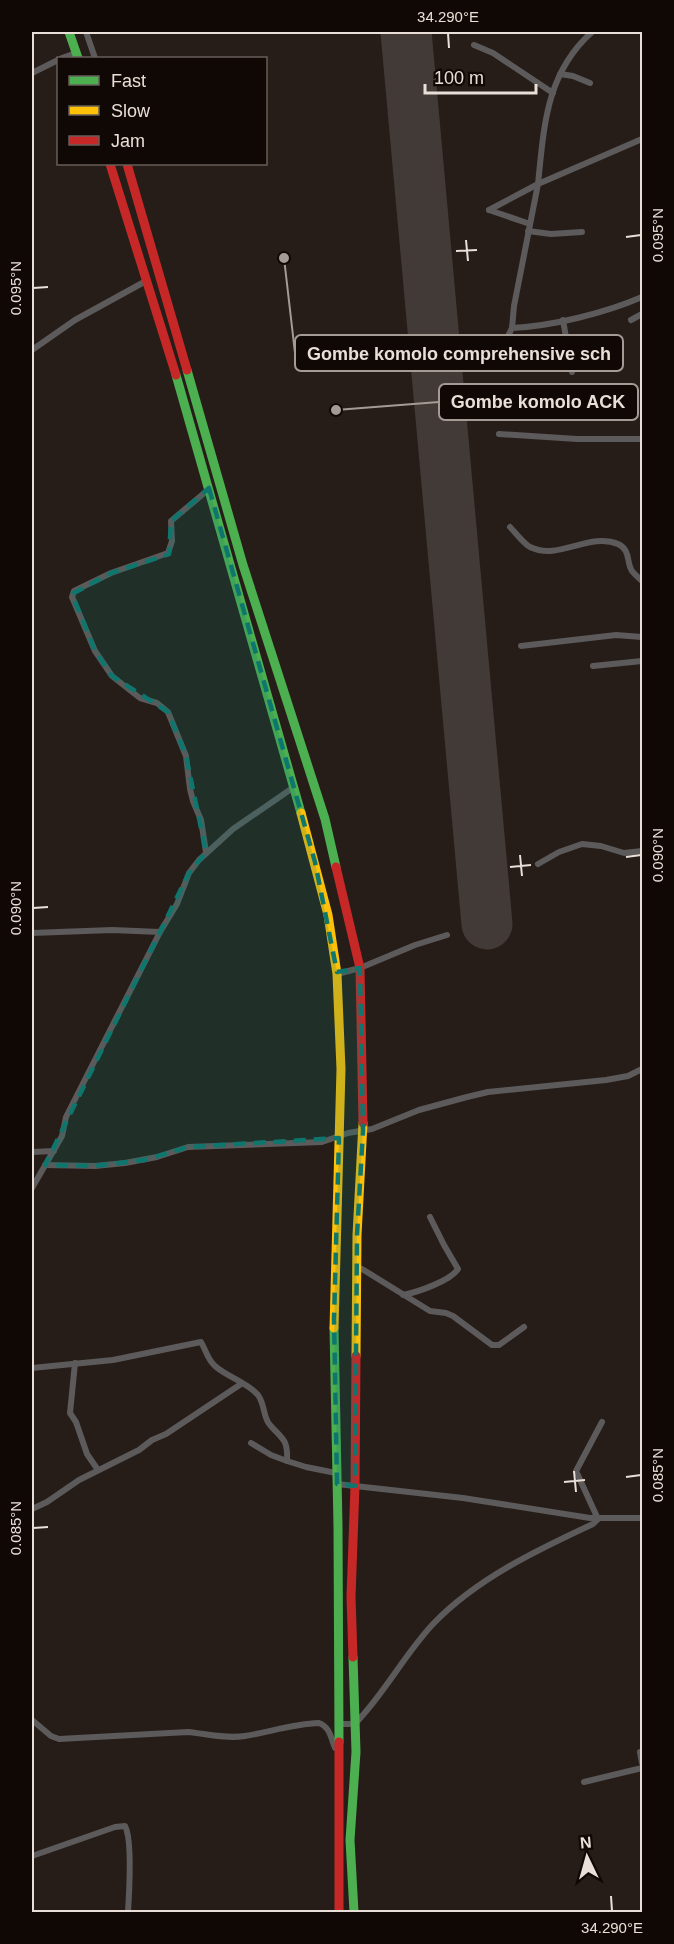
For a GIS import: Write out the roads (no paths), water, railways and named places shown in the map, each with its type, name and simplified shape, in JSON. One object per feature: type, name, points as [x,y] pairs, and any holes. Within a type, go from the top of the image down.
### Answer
[{"type":"main road","points":[[69,32],[77,56]]},
{"type":"main road","points":[[110,165],[209,488],[294,787],[325,906],[337,974],[341,1041],[334,1319],[339,1912]]},
{"type":"main road","points":[[127,165],[243,565],[325,819],[360,968],[363,1131],[359,1171],[354,1373],[355,1486],[351,1597],[356,1752],[350,1840],[354,1912]]},
{"type":"street","points":[[86,32],[95,57]]},
{"type":"street","points":[[498,362],[512,328],[514,306],[538,184],[546,110],[568,57],[592,32]]},
{"type":"street","points":[[474,45],[493,53],[553,93]]},
{"type":"street","points":[[32,73],[57,60]]},
{"type":"street","points":[[560,75],[573,76],[590,83]]},
{"type":"street","points":[[582,232],[551,234],[529,228],[489,210],[538,184],[642,139]]},
{"type":"street","points":[[32,350],[75,320],[146,281]]},
{"type":"street","points":[[512,328],[614,309],[642,297]]},
{"type":"street","points":[[631,320],[642,314]]},
{"type":"street","points":[[563,320],[572,372]]},
{"type":"street","points":[[500,434],[577,439],[642,439]]},
{"type":"street","points":[[206,852],[201,819],[190,789],[186,756],[172,720],[162,706],[140,698],[112,676],[95,651],[72,597],[74,591],[111,573],[168,553],[172,541],[171,521],[209,488]]},
{"type":"street","points":[[510,527],[529,547],[548,550],[568,549],[592,542],[617,544],[629,555],[632,571],[642,581]]},
{"type":"street","points":[[521,646],[616,635],[642,637]]},
{"type":"street","points":[[593,666],[642,661]]},
{"type":"street","points":[[32,1188],[62,1136],[66,1117],[160,932],[177,904],[189,873],[206,852],[214,848],[233,829],[294,787]]},
{"type":"street","points":[[538,864],[559,852],[582,844],[601,846],[624,853],[642,851]]},
{"type":"street","points":[[32,933],[112,930],[160,932]]},
{"type":"street","points":[[337,974],[360,968],[415,945],[447,936]]},
{"type":"street","points":[[45,1165],[95,1166],[145,1160],[188,1147],[322,1142],[348,1133],[363,1131],[419,1110],[467,1096],[606,1080],[628,1076],[642,1069]]},
{"type":"street","points":[[32,1152],[54,1150]]},
{"type":"street","points":[[402,1295],[424,1290],[458,1269],[430,1217]]},
{"type":"street","points":[[357,1268],[430,1311],[453,1316],[496,1346],[524,1327]]},
{"type":"street","points":[[32,1368],[132,1357],[201,1342],[207,1358],[214,1365],[253,1390],[260,1399],[269,1425],[286,1442],[287,1461]]},
{"type":"street","points":[[75,1363],[70,1413],[76,1422],[87,1454],[98,1470]]},
{"type":"street","points":[[32,1509],[166,1434],[241,1384]]},
{"type":"street","points":[[598,1519],[576,1471],[603,1422]]},
{"type":"street","points":[[251,1443],[287,1461],[336,1473]]},
{"type":"street","points":[[337,1484],[463,1498],[598,1519],[642,1518]]},
{"type":"street","points":[[338,1724],[355,1724],[427,1631],[450,1608],[493,1576],[593,1524],[598,1519]]},
{"type":"street","points":[[32,1720],[58,1740],[188,1732],[209,1736],[242,1736],[287,1726],[319,1723],[329,1731],[338,1757]]},
{"type":"street","points":[[642,1752],[640,1752],[642,1763]]},
{"type":"street","points":[[584,1782],[642,1768]]},
{"type":"street","points":[[32,1856],[115,1827],[125,1826],[128,1834],[128,1912]]},
{"type":"place","name":"Gombe komolo comprehensive sch","points":[[284,258]]},
{"type":"place","name":"Gombe komolo ACK","points":[[336,410]]}]
